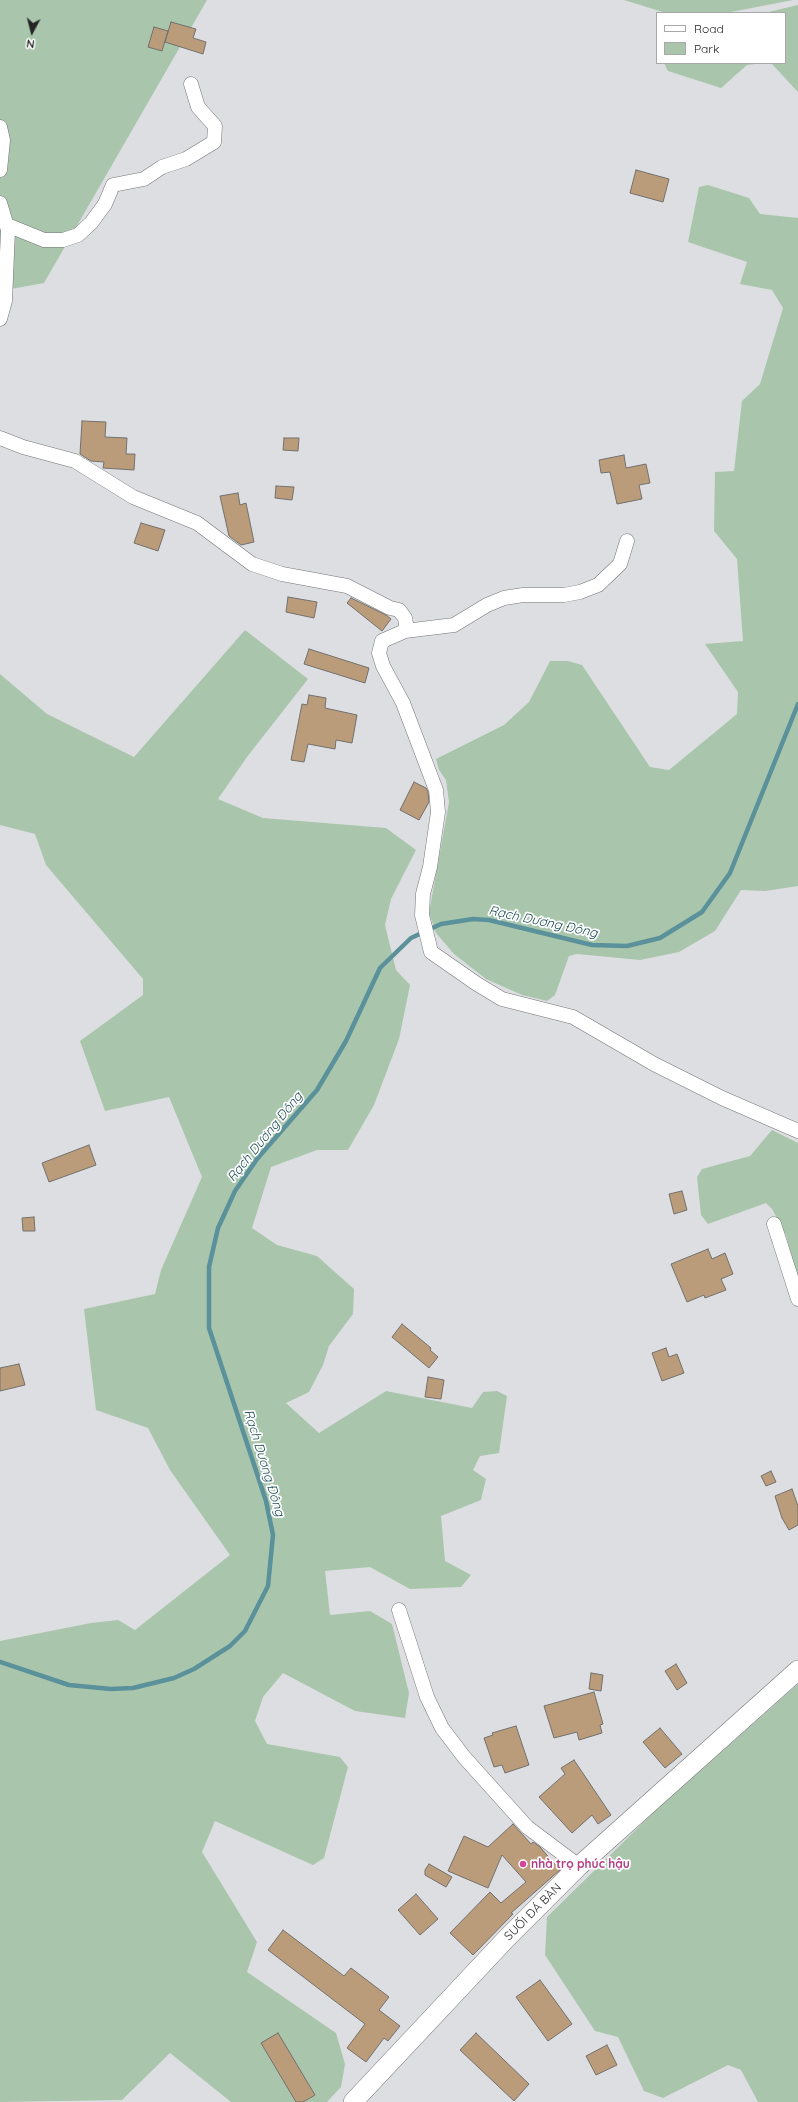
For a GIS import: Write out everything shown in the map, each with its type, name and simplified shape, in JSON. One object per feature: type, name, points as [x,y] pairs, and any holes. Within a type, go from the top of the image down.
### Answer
[{"type":"street","points":[[7,225],[44,240],[63,240],[78,235],[90,223],[104,204],[113,185],[144,179],[162,167],[186,159],[214,142],[215,126],[198,107],[191,84]]},
{"type":"street","points":[[0,126],[3,140],[0,170]]},
{"type":"street","points":[[0,202],[7,225],[5,301],[0,319]]},
{"type":"street","points":[[0,438],[22,447],[75,461],[133,497],[197,523],[252,564],[282,574],[347,586],[390,608],[399,610],[405,618],[406,624],[404,631]]},
{"type":"street","points":[[627,541],[620,564],[598,585],[580,592],[523,595],[504,598],[487,605],[454,625],[404,631],[382,641],[379,653],[383,666],[397,690],[410,727],[422,751],[436,790],[438,812],[430,867],[423,894],[422,915],[431,952],[477,984],[502,998],[572,1017],[626,1049],[694,1085],[798,1131]]},
{"type":"street","points":[[774,1224],[798,1299]]},
{"type":"street","points":[[399,1610],[427,1697],[442,1728],[464,1757],[527,1827],[579,1866]]},
{"type":"street","name":"SUỐI ĐÁ BÀN","points":[[353,2102],[506,1939],[579,1866],[798,1670]]},
{"type":"green space","points":[[0,0],[207,0],[44,283],[0,291]]},
{"type":"green space","points":[[624,0],[793,0],[731,12],[663,12]]},
{"type":"green space","points":[[798,5],[798,92],[772,64],[786,64],[786,12],[768,12]]},
{"type":"green space","points":[[664,64],[755,64],[747,65],[721,88],[668,71]]},
{"type":"green space","points":[[708,185],[749,198],[760,214],[798,218],[798,886],[765,891],[741,890],[715,931],[679,952],[640,960],[577,954],[569,956],[555,995],[547,1001],[522,995],[486,979],[454,954],[436,933],[429,913],[449,802],[446,780],[439,770],[436,759],[504,725],[529,702],[550,661],[568,661],[582,665],[650,767],[669,770],[737,714],[738,692],[705,644],[743,641],[737,559],[714,531],[715,472],[734,471],[742,401],[760,384],[783,308],[772,290],[740,284],[747,262],[688,242],[699,187]]},
{"type":"green space","points":[[245,630],[308,679],[247,757],[218,799],[263,818],[386,828],[416,850],[391,899],[385,925],[396,970],[410,985],[399,1039],[374,1105],[348,1150],[317,1150],[271,1167],[252,1228],[277,1245],[317,1256],[354,1289],[353,1314],[329,1346],[323,1365],[309,1392],[286,1403],[319,1433],[386,1391],[472,1408],[483,1392],[497,1391],[507,1396],[499,1453],[480,1456],[473,1470],[486,1479],[481,1500],[441,1516],[445,1561],[471,1575],[461,1587],[410,1589],[370,1567],[325,1571],[330,1615],[370,1611],[392,1624],[409,1693],[405,1718],[355,1711],[283,1673],[263,1697],[255,1721],[267,1744],[340,1757],[348,1767],[324,1858],[313,1865],[215,1821],[202,1852],[257,1942],[247,1972],[336,2033],[345,2064],[341,2087],[327,2102],[231,2102],[170,2053],[122,2100],[0,2102],[0,1641],[91,1623],[118,1620],[135,1630],[230,1555],[170,1470],[148,1428],[96,1410],[84,1309],[155,1294],[161,1270],[202,1177],[169,1097],[105,1111],[80,1041],[143,995],[143,979],[46,865],[35,834],[0,825],[0,674],[47,714],[134,757]]},
{"type":"green space","points":[[772,1130],[798,1143],[798,1280],[786,1235],[772,1209],[766,1203],[708,1224],[701,1215],[697,1177],[702,1169],[750,1156]]},
{"type":"green space","points":[[798,1684],[798,2102],[758,2102],[741,2070],[728,2065],[663,2098],[644,2091],[618,2037],[595,2031],[545,1955],[547,1917],[655,1811]]},
{"type":"building","points":[[171,22],[196,29],[193,38],[206,42],[203,54],[165,42]]},
{"type":"building","points":[[154,27],[168,31],[162,51],[148,47]]},
{"type":"building","points":[[636,170],[669,179],[663,202],[630,193]]},
{"type":"building","points":[[82,421],[106,422],[105,437],[127,438],[126,454],[135,454],[134,470],[103,468],[104,462],[91,461],[80,454]]},
{"type":"building","points":[[284,438],[299,438],[298,451],[283,450]]},
{"type":"building","points":[[624,455],[626,468],[646,464],[650,483],[639,485],[642,499],[617,504],[610,472],[601,473],[599,460]]},
{"type":"building","points":[[276,486],[294,487],[292,500],[275,498]]},
{"type":"building","points":[[238,493],[240,505],[246,503],[254,542],[241,545],[229,536],[220,496]]},
{"type":"building","points":[[141,523],[165,530],[158,551],[134,543]]},
{"type":"building","points":[[288,597],[317,602],[314,618],[286,612]]},
{"type":"building","points":[[351,598],[386,615],[391,619],[382,631],[347,603]]},
{"type":"building","points":[[309,649],[369,668],[365,683],[304,664]]},
{"type":"building","points":[[309,695],[326,698],[325,708],[357,715],[352,743],[336,740],[335,749],[308,744],[304,762],[291,760],[302,704],[307,705]]},
{"type":"building","points":[[414,782],[426,788],[428,792],[429,802],[419,820],[400,810]]},
{"type":"building","points":[[89,1145],[96,1165],[49,1182],[42,1163]]},
{"type":"building","points":[[682,1191],[687,1210],[674,1214],[669,1194]]},
{"type":"building","points":[[34,1217],[35,1231],[23,1231],[22,1218]]},
{"type":"building","points":[[708,1249],[712,1259],[725,1253],[733,1274],[721,1279],[726,1290],[705,1298],[704,1295],[687,1302],[671,1264]]},
{"type":"building","points":[[402,1324],[431,1348],[430,1350],[438,1357],[429,1368],[392,1337]]},
{"type":"building","points":[[666,1348],[669,1357],[677,1354],[684,1373],[662,1381],[652,1353]]},
{"type":"building","points":[[19,1364],[25,1385],[0,1391],[0,1368]]},
{"type":"building","points":[[428,1377],[444,1380],[441,1399],[425,1397]]},
{"type":"building","points":[[771,1471],[776,1482],[766,1486],[761,1476]]},
{"type":"building","points":[[792,1489],[798,1506],[798,1525],[789,1530],[782,1518],[775,1496]]},
{"type":"building","points":[[676,1664],[687,1683],[677,1690],[665,1671]]},
{"type":"building","points":[[591,1673],[603,1675],[601,1691],[589,1689]]},
{"type":"building","points":[[594,1692],[603,1724],[600,1725],[602,1733],[579,1740],[577,1732],[554,1738],[544,1706]]},
{"type":"building","points":[[516,1726],[529,1765],[505,1773],[502,1765],[494,1767],[484,1738],[493,1735],[492,1733]]},
{"type":"building","points":[[660,1728],[682,1754],[665,1768],[643,1742]]},
{"type":"building","points":[[574,1760],[611,1815],[598,1824],[592,1815],[572,1833],[539,1797],[565,1774],[561,1768]]},
{"type":"building","points":[[513,1824],[531,1844],[533,1842],[540,1847],[560,1870],[511,1913],[513,1914],[473,1955],[450,1933],[490,1892],[501,1903],[526,1882],[502,1855],[488,1888],[448,1871],[464,1836],[488,1847]]},
{"type":"building","points":[[429,1864],[452,1877],[446,1887],[425,1875],[425,1870]]},
{"type":"building","points":[[416,1894],[438,1919],[420,1935],[398,1910]]},
{"type":"building","points":[[283,1930],[344,1976],[351,1968],[389,1997],[379,2010],[400,2026],[388,2041],[384,2038],[366,2062],[347,2048],[365,2024],[268,1950]]},
{"type":"building","points":[[540,1980],[572,2024],[548,2041],[516,1997]]},
{"type":"building","points":[[278,2033],[315,2095],[303,2102],[296,2102],[261,2043]]},
{"type":"building","points":[[476,2033],[529,2084],[514,2101],[460,2050]]},
{"type":"building","points":[[607,2045],[617,2065],[596,2075],[586,2056]]},
{"type":"waterway","name":"Rạch Dương Đông","points":[[0,1662],[69,1685],[111,1689],[133,1688],[174,1678],[194,1669],[230,1646],[245,1631],[268,1586],[273,1535],[266,1501],[209,1328],[209,1267],[218,1228],[235,1191],[257,1159],[317,1090],[346,1041],[380,968],[411,938],[441,924],[473,919],[489,920],[592,945],[627,946],[660,938],[702,912],[730,873],[798,704]]},
{"type":"place","name":"nhà trọ phúc hậu","points":[[523,1864]]}]
